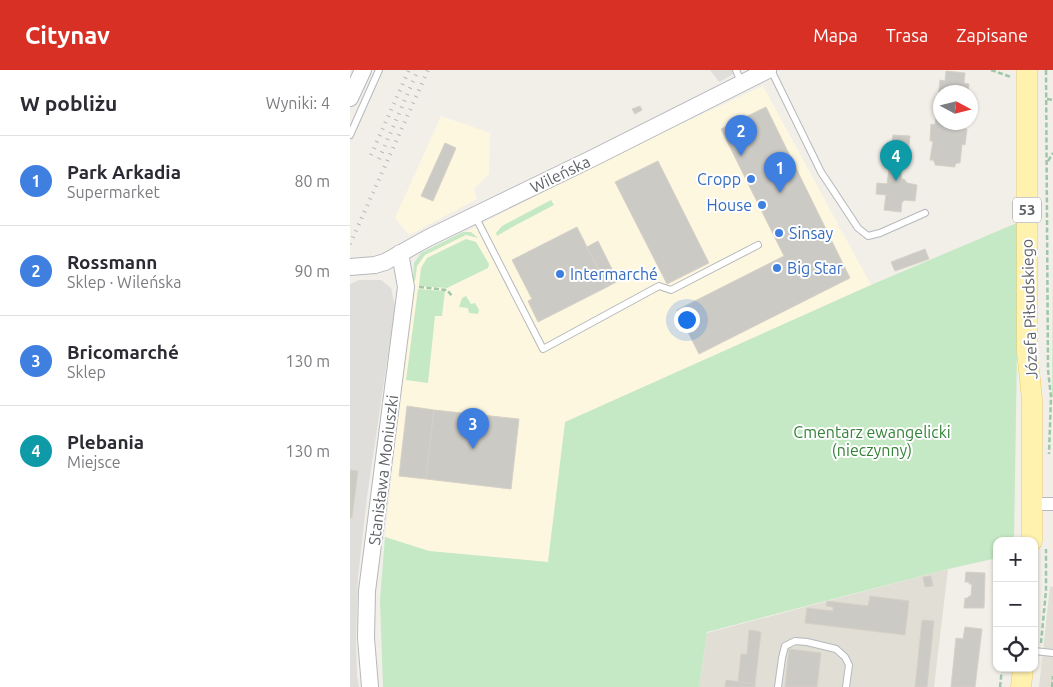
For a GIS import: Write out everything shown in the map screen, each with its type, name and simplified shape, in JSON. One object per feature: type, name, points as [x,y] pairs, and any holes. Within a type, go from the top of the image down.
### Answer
[{"type":"main road","name":"Józefa Piłsudskiego","points":[[1032,399],[1039,352],[1039,70]]},
{"type":"main road","name":"Józefa Piłsudskiego","points":[[1020,74],[1027,351],[1032,399],[1032,504],[1039,543]]},
{"type":"main road","points":[[1021,687],[1023,672]]},
{"type":"street","points":[[350,98],[363,70]]},
{"type":"street","name":"Wileńska","points":[[350,267],[375,265],[385,262],[475,215],[593,158],[739,77],[769,70]]},
{"type":"street","name":"Stanisława Moniuszki","points":[[370,687],[366,638],[367,591],[406,287],[400,253]]},
{"type":"street","points":[[1032,504],[1053,504]]},
{"type":"lane","points":[[350,135],[379,70]]},
{"type":"lane","points":[[769,70],[821,172],[858,228],[868,236],[880,233],[925,213]]},
{"type":"lane","points":[[475,215],[543,349],[659,286],[671,290],[758,245]]},
{"type":"lane","points":[[778,687],[785,646],[795,641],[836,648],[849,666],[846,687]]},
{"type":"lane","points":[[1038,652],[1053,653]]},
{"type":"path","points":[[991,70],[1020,74]]},
{"type":"path","points":[[1046,70],[1048,370],[1051,397],[1049,459]]},
{"type":"path","points":[[1047,99],[1053,100]]},
{"type":"path","points":[[1048,162],[1053,153]]},
{"type":"path","points":[[415,286],[447,290],[452,296]]},
{"type":"path","points":[[1038,645],[1046,590],[1039,543]]},
{"type":"path","points":[[1000,687],[1002,672]]},
{"type":"path","points":[[1052,687],[1053,676]]},
{"type":"shaded area","points":[[710,70],[741,70],[719,82]]},
{"type":"shaded area","points":[[763,86],[871,285],[566,422],[548,562],[429,551],[385,537],[414,271],[424,254],[595,164]]},
{"type":"shaded area","points":[[441,116],[490,133],[489,174],[474,189],[477,199],[409,235],[395,218]]},
{"type":"shaded area","points":[[359,280],[381,280],[391,288],[395,307],[367,497],[358,577],[356,641],[359,687],[350,687],[350,284]]},
{"type":"shaded area","points":[[948,569],[934,687],[699,687],[707,633]]},
{"type":"shaded area","points":[[1050,586],[1053,587],[1053,687],[1039,687]]},
{"type":"green space","points":[[551,200],[554,205],[497,236],[496,233],[502,226]]},
{"type":"green space","name":"Cmentarz ewangelicki (nieczynny)","points":[[1019,222],[1014,537],[993,537],[993,559],[707,632],[699,687],[383,687],[380,600],[385,537],[429,551],[548,562],[565,422],[871,285]]},
{"type":"green space","points":[[463,232],[471,232],[478,238],[466,235],[425,255],[417,266],[415,281],[413,280],[414,263],[421,253]]},
{"type":"green space","points":[[466,239],[476,242],[489,264],[488,268],[447,288],[419,286],[421,268],[427,258]]},
{"type":"green space","points":[[1052,249],[1053,397],[1052,397]]},
{"type":"green space","points":[[418,289],[445,291],[442,316],[435,316],[428,383],[406,380]]},
{"type":"green space","points":[[466,296],[471,304],[475,303],[479,310],[478,314],[469,313],[468,308],[459,307],[462,298]]},
{"type":"building","points":[[946,71],[965,73],[964,83],[969,85],[939,85],[940,80],[945,81]]},
{"type":"building","points":[[640,106],[642,110],[635,114],[632,109]]},
{"type":"building","points":[[766,107],[850,278],[699,354],[677,310],[784,256],[721,129]]},
{"type":"building","points":[[931,124],[933,124],[933,130],[967,130],[965,145],[962,144],[960,163],[957,163],[955,167],[935,165],[933,160],[930,160],[933,141],[930,141]]},
{"type":"building","points":[[893,135],[910,136],[908,154],[891,152]]},
{"type":"building","points":[[445,143],[456,148],[433,201],[421,196]]},
{"type":"building","points":[[891,152],[904,153],[901,179],[904,179],[907,183],[917,185],[915,201],[905,200],[902,202],[901,212],[884,210],[886,195],[876,194],[877,183],[887,184]]},
{"type":"building","points":[[658,161],[709,263],[667,284],[615,182]]},
{"type":"building","name":"Intermarché","points":[[577,227],[607,287],[538,322],[528,301],[532,299],[512,260]]},
{"type":"building","points":[[598,241],[618,281],[607,287],[587,247]]},
{"type":"building","points":[[925,249],[929,259],[895,271],[891,262]]},
{"type":"building","points":[[407,406],[434,410],[426,479],[399,476]]},
{"type":"building","points":[[434,410],[519,419],[511,489],[426,479]]},
{"type":"building","points":[[350,470],[358,471],[352,518],[350,518]]},
{"type":"building","points":[[966,572],[985,573],[984,608],[964,608],[965,598],[971,596],[972,584],[965,582]]},
{"type":"building","points":[[931,576],[933,586],[925,587],[923,577]]},
{"type":"building","points":[[870,596],[909,601],[905,635],[805,623],[807,608],[833,611],[833,607],[826,606],[827,601],[868,606]]},
{"type":"building","points":[[922,620],[934,621],[927,687],[915,687]]},
{"type":"building","points":[[965,627],[982,629],[975,687],[951,687],[956,638],[963,639]]},
{"type":"building","points":[[749,630],[761,632],[755,684],[738,682],[741,654],[747,654]]},
{"type":"building","points":[[789,649],[821,653],[817,687],[785,687]]},
{"type":"building","points":[[726,680],[755,684],[755,687],[725,687]]},
{"type":"railway","points":[[371,155],[409,70]]},
{"type":"railway","points":[[379,159],[418,70]]},
{"type":"railway","points":[[350,244],[428,70]]},
{"type":"place","name":"Rossmann","points":[[741,156]]},
{"type":"place","name":"Cropp","points":[[751,179]]},
{"type":"place","name":"Plebania","points":[[896,181]]},
{"type":"place","name":"Park Arkadia","points":[[780,193]]},
{"type":"place","name":"House","points":[[762,205]]},
{"type":"place","name":"Sinsay","points":[[779,233]]},
{"type":"place","name":"Big Star","points":[[777,268]]},
{"type":"place","name":"Intermarché","points":[[560,274]]},
{"type":"place","name":"Bricomarché","points":[[473,449]]}]
